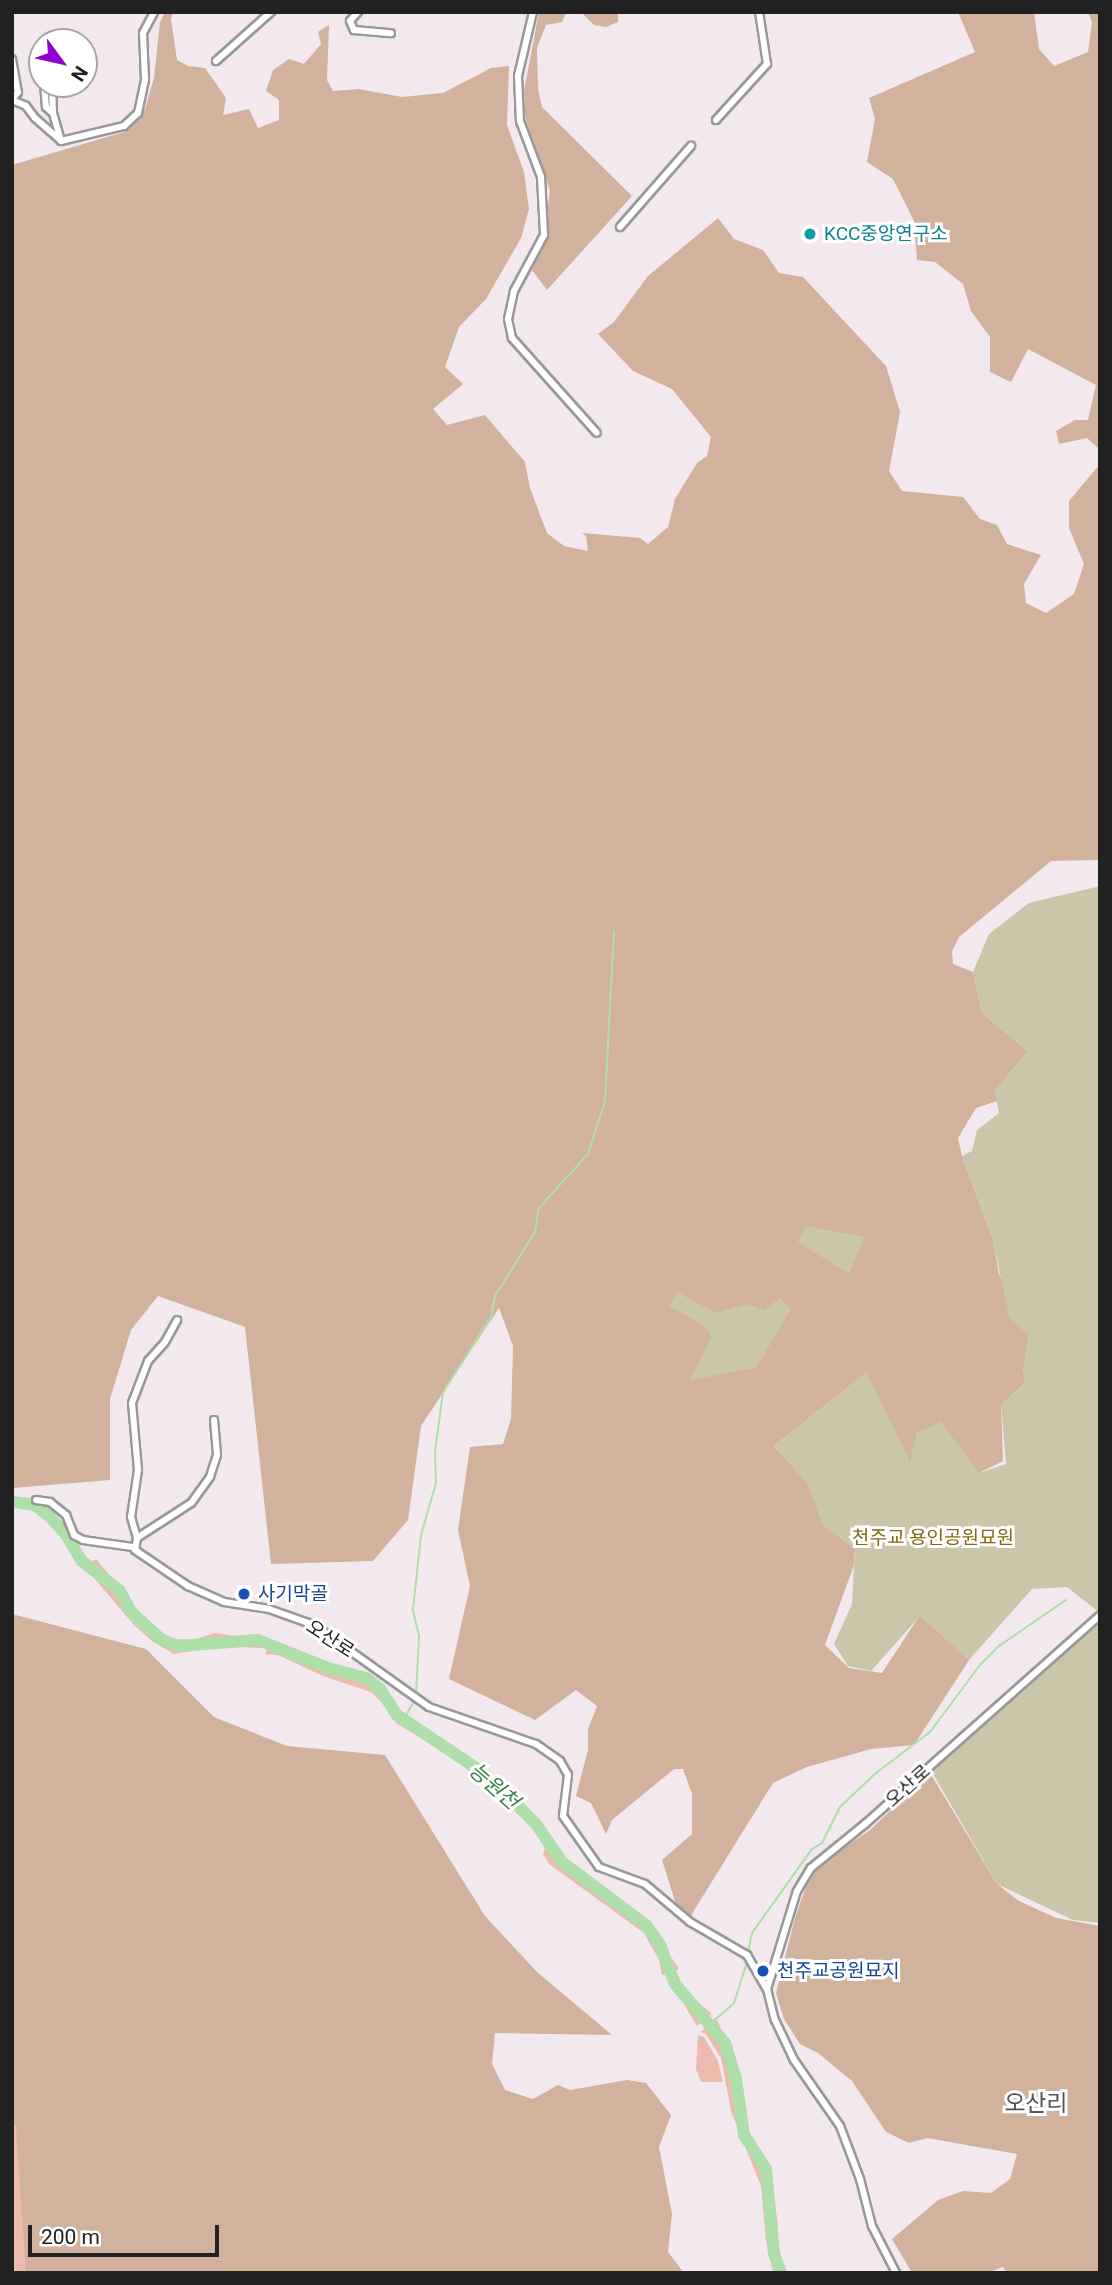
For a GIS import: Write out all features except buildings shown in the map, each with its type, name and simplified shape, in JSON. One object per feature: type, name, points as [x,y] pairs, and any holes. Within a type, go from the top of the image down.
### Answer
[{"type":"street","points":[[61,141],[124,126],[138,113],[145,80],[143,33],[154,12]]},
{"type":"street","points":[[216,61],[271,12]]},
{"type":"street","points":[[358,12],[350,21],[354,30],[391,33]]},
{"type":"street","points":[[534,12],[518,76],[519,110],[520,121],[541,177],[544,235],[514,291],[508,319],[512,338],[597,433]]},
{"type":"street","points":[[716,120],[767,64],[759,12]]},
{"type":"street","points":[[12,59],[18,92],[12,100],[26,106],[34,118],[61,141]]},
{"type":"street","points":[[45,98],[46,107],[53,113]]},
{"type":"street","points":[[52,98],[61,141]]},
{"type":"street","points":[[620,228],[691,146]]},
{"type":"street","points":[[137,1538],[131,1517],[138,1470],[132,1402],[148,1361],[165,1342],[177,1320]]},
{"type":"street","points":[[133,1548],[137,1538],[191,1503],[211,1477],[217,1455],[214,1420]]},
{"type":"street","name":"오산로","points":[[36,1500],[50,1502],[66,1515],[74,1535],[83,1540],[133,1548],[188,1586],[218,1599],[269,1609],[314,1625],[429,1706],[536,1744],[550,1752],[568,1774],[563,1816],[599,1867],[645,1884],[690,1922],[749,1958],[767,1989]]},
{"type":"street","name":"오산로","points":[[767,1989],[797,1891],[807,1873],[1100,1615]]},
{"type":"street","points":[[767,1989],[775,2020],[794,2060],[840,2126],[860,2179],[872,2226],[896,2273]]},
{"type":"shaded area","points":[[165,12],[173,12],[171,19],[177,60],[188,66],[205,68],[226,98],[223,115],[249,109],[258,128],[279,120],[279,100],[266,91],[273,70],[289,59],[304,64],[321,44],[318,32],[329,25],[327,80],[333,91],[359,89],[402,97],[443,93],[491,68],[509,66],[507,125],[524,172],[529,209],[521,238],[486,299],[459,327],[445,367],[463,384],[433,409],[447,425],[485,415],[525,462],[530,488],[547,533],[564,546],[588,551],[586,536],[582,533],[640,538],[648,544],[668,527],[675,499],[697,463],[707,456],[711,437],[672,389],[633,371],[598,334],[614,322],[648,276],[718,218],[734,239],[763,250],[779,273],[803,277],[886,366],[900,412],[889,471],[902,491],[963,497],[980,519],[997,525],[1007,544],[1041,555],[1024,584],[1026,603],[1046,613],[1074,594],[1084,564],[1069,528],[1069,501],[1100,464],[1100,860],[1051,861],[959,937],[952,951],[953,964],[973,972],[982,1013],[1028,1051],[995,1091],[997,1101],[976,1108],[958,1138],[993,1240],[999,1274],[1029,1335],[1023,1371],[1026,1382],[1001,1405],[1003,1461],[979,1473],[910,1463],[866,1373],[774,1446],[808,1483],[825,1526],[855,1549],[854,1565],[825,1645],[849,1668],[882,1673],[920,1615],[969,1660],[914,1745],[871,1749],[807,1767],[773,1783],[690,1917],[676,1904],[662,1860],[692,1834],[692,1794],[683,1769],[674,1769],[612,1820],[606,1834],[591,1803],[576,1796],[588,1750],[588,1729],[597,1706],[576,1690],[535,1720],[449,1679],[470,1586],[458,1530],[470,1447],[503,1444],[511,1419],[513,1346],[499,1308],[421,1426],[408,1520],[373,1561],[271,1564],[245,1327],[158,1296],[131,1330],[110,1399],[110,1480],[12,1488],[12,165],[124,132],[145,109],[154,78],[160,22]]},
{"type":"shaded area","points":[[539,12],[566,12],[562,22],[546,25],[537,48],[538,89],[542,107],[632,196],[547,290],[532,270],[542,249],[550,191],[525,117],[524,91]]},
{"type":"shaded area","points":[[581,12],[618,12],[618,22],[606,27],[594,25]]},
{"type":"shaded area","points":[[958,12],[1034,12],[1039,49],[1054,66],[1088,52],[1092,22],[1088,12],[1100,12],[1100,450],[1087,438],[1059,444],[1056,431],[1075,420],[1088,420],[1096,385],[1028,349],[1011,382],[990,372],[990,337],[971,311],[963,284],[935,262],[917,260],[914,221],[893,179],[867,162],[875,119],[869,98],[975,52]]},
{"type":"shaded area","points":[[97,1560],[153,1629],[175,1639],[193,1640],[214,1633],[258,1639],[178,1646],[162,1640],[144,1626],[120,1591],[91,1564]]},
{"type":"shaded area","points":[[89,1567],[118,1592],[143,1627],[162,1642],[179,1648],[258,1642],[263,1644],[261,1648],[223,1646],[174,1654],[152,1641],[134,1625],[88,1571]]},
{"type":"shaded area","points":[[12,1614],[146,1649],[214,1717],[287,1746],[385,1755],[485,1916],[537,1972],[612,2035],[495,2033],[492,2064],[505,2090],[533,2099],[558,2085],[570,2090],[627,2080],[646,2083],[671,2115],[659,2147],[672,2214],[668,2252],[684,2273],[26,2273],[16,2127],[12,2124]]},
{"type":"shaded area","points":[[271,1645],[365,1676],[306,1660],[365,1679],[379,1690],[396,1716],[480,1772],[521,1811],[520,1816],[473,1770],[396,1723],[386,1707],[371,1692],[323,1676],[278,1655],[265,1654],[269,1646],[303,1658]]},
{"type":"shaded area","points":[[383,1690],[404,1714],[403,1718]]},
{"type":"shaded area","points":[[408,1716],[423,1729],[483,1767],[525,1812],[482,1770],[407,1721]]},
{"type":"shaded area","points":[[930,1773],[997,1884],[1019,1901],[1056,1918],[1100,1926],[1100,2273],[1007,2273],[1003,2267],[987,2273],[912,2273],[892,2239],[938,2200],[963,2191],[991,2193],[1010,2179],[1017,2154],[927,2138],[909,2143],[886,2132],[852,2081],[818,2053],[800,2044],[784,2019],[776,1993],[795,1918],[805,1889],[819,1865],[870,1830]]},
{"type":"shaded area","points":[[549,1840],[567,1864],[650,1925],[679,1969],[672,1972],[662,1946],[647,1924],[562,1861],[551,1849]]},
{"type":"shaded area","points":[[546,1845],[563,1865],[646,1926],[659,1945],[670,1973],[662,1975],[659,1960],[644,1933],[549,1864],[543,1854]]},
{"type":"shaded area","points":[[678,1978],[687,1993],[712,2014],[705,2019],[683,1995],[704,2019],[697,2026],[670,1981],[675,1983],[674,1979]]},
{"type":"shaded area","points":[[717,2020],[727,2042],[737,2078],[746,2134],[768,2168],[778,2224],[778,2247],[787,2273],[784,2273],[776,2253],[767,2169],[745,2135],[736,2079],[726,2042],[711,2024]]},
{"type":"shaded area","points":[[710,2025],[723,2042],[734,2078],[743,2136],[764,2170],[772,2255],[779,2273],[773,2271],[766,2241],[761,2186],[731,2111],[721,2058],[705,2033],[700,2032]]},
{"type":"shaded area","points":[[698,2035],[704,2037],[718,2061],[723,2082],[701,2082],[696,2069]]},
{"type":"shaded area","points":[[12,2124],[16,2127],[39,2273],[12,2273]]},
{"type":"green space","name":"천주교 용인공원묘원","points":[[1100,886],[1100,1613],[1067,1587],[1032,1589],[969,1660],[920,1616],[871,1671],[848,1666],[834,1644],[852,1604],[855,1549],[822,1524],[808,1483],[774,1446],[866,1373],[910,1462],[917,1432],[941,1422],[979,1473],[1006,1464],[1001,1405],[1026,1382],[1023,1371],[1029,1335],[1009,1318],[993,1240],[962,1156],[972,1151],[977,1130],[999,1113],[995,1091],[1028,1051],[982,1013],[973,972],[989,934],[1029,903]]},
{"type":"green space","points":[[806,1226],[864,1237],[849,1274],[798,1242]]},
{"type":"green space","points":[[677,1292],[716,1313],[747,1304],[764,1310],[780,1298],[791,1309],[756,1368],[690,1380],[711,1337],[707,1328],[669,1306]]},
{"type":"green space","points":[[1100,1615],[1100,1923],[1073,1920],[997,1884],[929,1767]]},
{"type":"waterway","points":[[416,1696],[419,1636],[413,1609],[421,1535],[436,1483],[435,1452],[443,1392],[491,1317],[495,1296],[535,1232],[539,1208],[588,1154],[605,1101],[614,931]]},
{"type":"waterway","name":"능원천","points":[[12,1502],[35,1505],[50,1517],[65,1533],[82,1561],[120,1591],[131,1612],[162,1640],[178,1646],[258,1640],[328,1668],[366,1678],[380,1689],[397,1715],[482,1772],[506,1794],[536,1824],[562,1862],[646,1925],[660,1945],[675,1984],[725,2043],[736,2079],[744,2135],[766,2169],[774,2254],[781,2273]]},
{"type":"waterway","points":[[748,1953],[752,1933],[812,1849],[822,1843],[840,1807],[876,1773],[930,1732],[980,1665],[999,1646],[1066,1600]]},
{"type":"waterway","points":[[404,1719],[414,1701]]},
{"type":"waterway","points":[[710,2024],[734,2003],[748,1959]]},
{"type":"place","name":"KCC중앙연구소","points":[[810,234]]},
{"type":"place","name":"사기막골","points":[[244,1594]]},
{"type":"place","name":"천주교공원묘지","points":[[763,1971]]},
{"type":"district","name":"오산리","points":[[1036,2104]]}]
